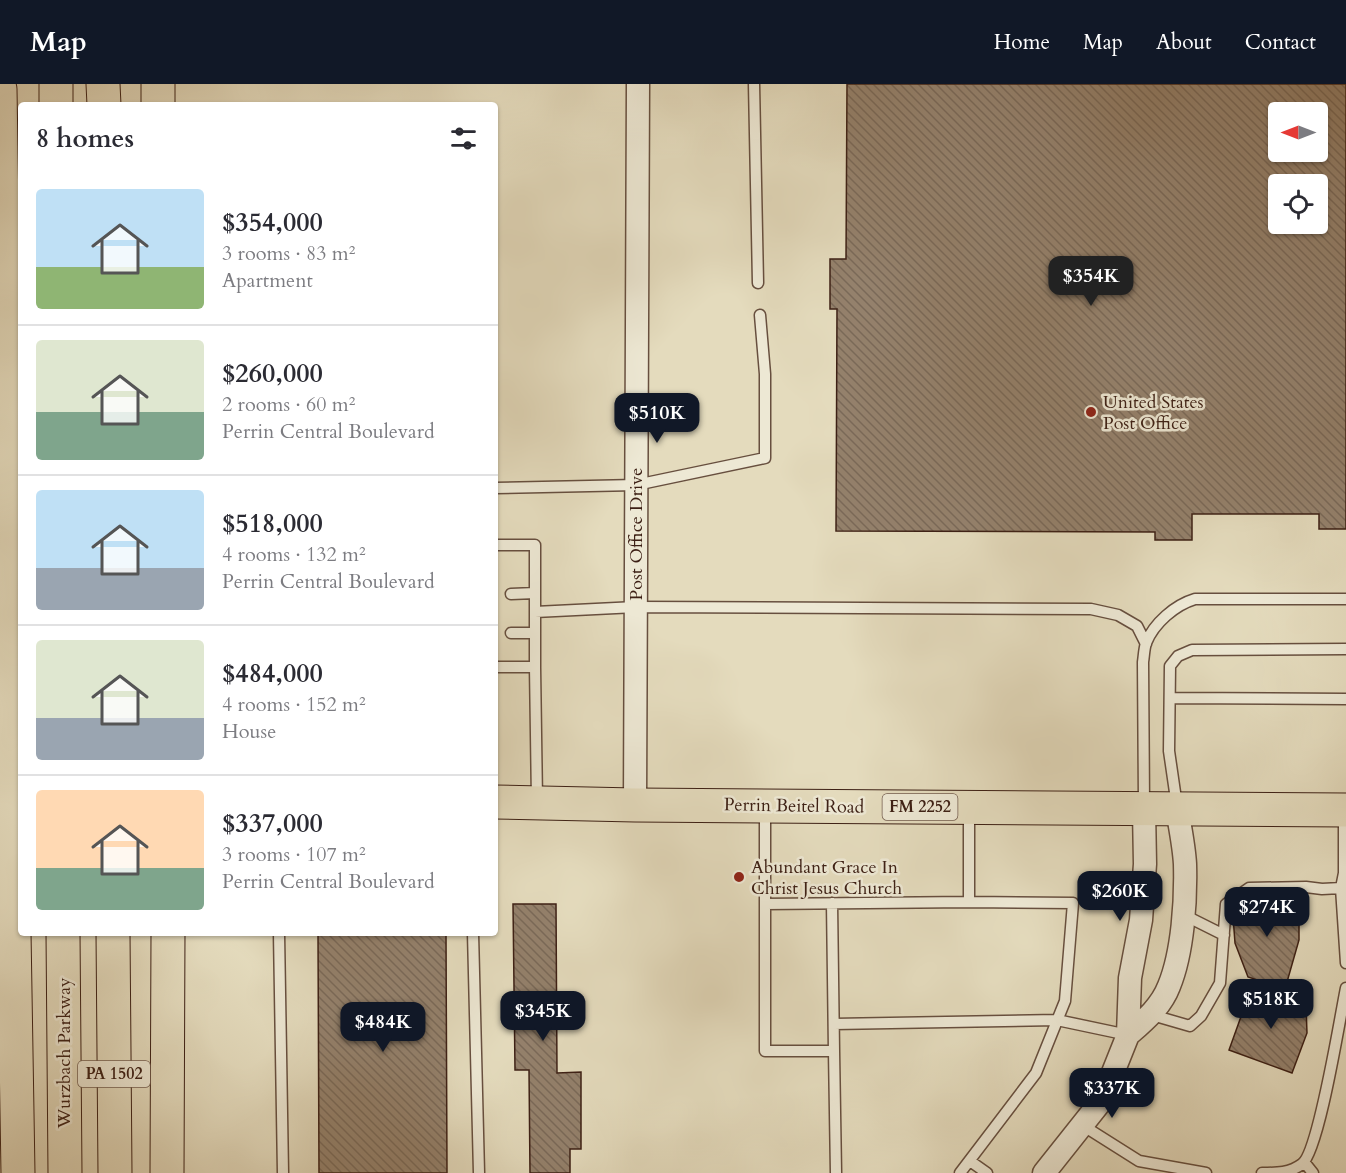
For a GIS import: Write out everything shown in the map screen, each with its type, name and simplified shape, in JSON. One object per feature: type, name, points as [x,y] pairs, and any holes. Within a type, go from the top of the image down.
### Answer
[{"type":"main road","points":[[56,84],[56,102]]},
{"type":"main road","points":[[103,84],[104,102]]},
{"type":"main road","points":[[158,84],[158,102]]},
{"type":"main road","points":[[0,89],[18,1173]]},
{"type":"main road","name":"Perrin Beitel Road","points":[[498,802],[1144,810],[1345,810]]},
{"type":"main road","name":"Wurzbach Parkway","points":[[63,936],[64,1173]]},
{"type":"main road","name":"PA 1502","points":[[113,936],[115,1173]]},
{"type":"main road","points":[[164,940],[167,1173]]},
{"type":"street","name":"Post Office Drive","points":[[635,805],[638,84]]},
{"type":"street","points":[[1128,1035],[1152,1015],[1169,987],[1176,959],[1183,915],[1185,865],[1177,809]]},
{"type":"street","points":[[1044,1173],[1102,1100],[1128,1035],[1130,978],[1141,920],[1144,810]]},
{"type":"lane","points":[[754,84],[758,283]]},
{"type":"lane","points":[[498,488],[636,485],[765,458],[765,374],[760,315]]},
{"type":"lane","points":[[498,545],[535,545],[537,801]]},
{"type":"lane","points":[[511,594],[535,594]]},
{"type":"lane","points":[[1144,810],[1143,673],[1146,644],[1157,625],[1183,602],[1195,599],[1346,599]]},
{"type":"lane","points":[[535,612],[636,607],[1091,609],[1118,615],[1137,626],[1146,644]]},
{"type":"lane","points":[[511,633],[535,633]]},
{"type":"lane","points":[[1177,809],[1169,751],[1170,666],[1178,657],[1192,650],[1346,649]]},
{"type":"lane","points":[[498,667],[535,667]]},
{"type":"lane","points":[[1170,698],[1346,699]]},
{"type":"lane","points":[[765,806],[765,1051],[834,1051]]},
{"type":"lane","points":[[969,808],[969,902]]},
{"type":"lane","points":[[1345,810],[1343,888],[1346,963]]},
{"type":"lane","points":[[1152,1015],[1190,1026],[1201,1016],[1220,983],[1226,904],[1249,888],[1343,888]]},
{"type":"lane","points":[[832,903],[836,1173]]},
{"type":"lane","points":[[765,904],[1073,903],[1065,1001],[1036,1073],[960,1173]]},
{"type":"lane","points":[[1183,915],[1224,935]]},
{"type":"lane","points":[[279,936],[283,1173]]},
{"type":"lane","points":[[473,936],[478,1173]]},
{"type":"lane","points":[[1263,1173],[1287,1172],[1305,1163],[1319,1127],[1346,988]]},
{"type":"lane","points":[[834,1024],[1057,1020],[1128,1035]]},
{"type":"lane","points":[[1082,1125],[1139,1161],[1206,1173]]},
{"type":"lane","points":[[970,1161],[987,1173]]},
{"type":"lane","points":[[1305,1163],[1313,1173]]},
{"type":"building","name":"United States Post Office","points":[[847,84],[1346,84],[1346,529],[1319,529],[1319,514],[1192,514],[1192,540],[1155,540],[1155,532],[836,531],[837,309],[830,309],[830,259],[846,259]]},
{"type":"building","points":[[1284,896],[1299,915],[1299,940],[1285,989],[1248,977],[1235,943],[1233,916],[1244,897]]},
{"type":"building","points":[[513,904],[556,904],[557,1073],[581,1072],[581,1149],[570,1149],[570,1173],[530,1173],[529,1070],[515,1070]]},
{"type":"building","points":[[318,936],[446,936],[447,1173],[319,1173]]},
{"type":"building","points":[[1252,986],[1306,1006],[1307,1033],[1292,1073],[1229,1050]]},
{"type":"place","name":"United States Post Office","points":[[1091,412]]},
{"type":"place","name":"Abundant Grace In Christ Jesus Church","points":[[739,877]]}]
